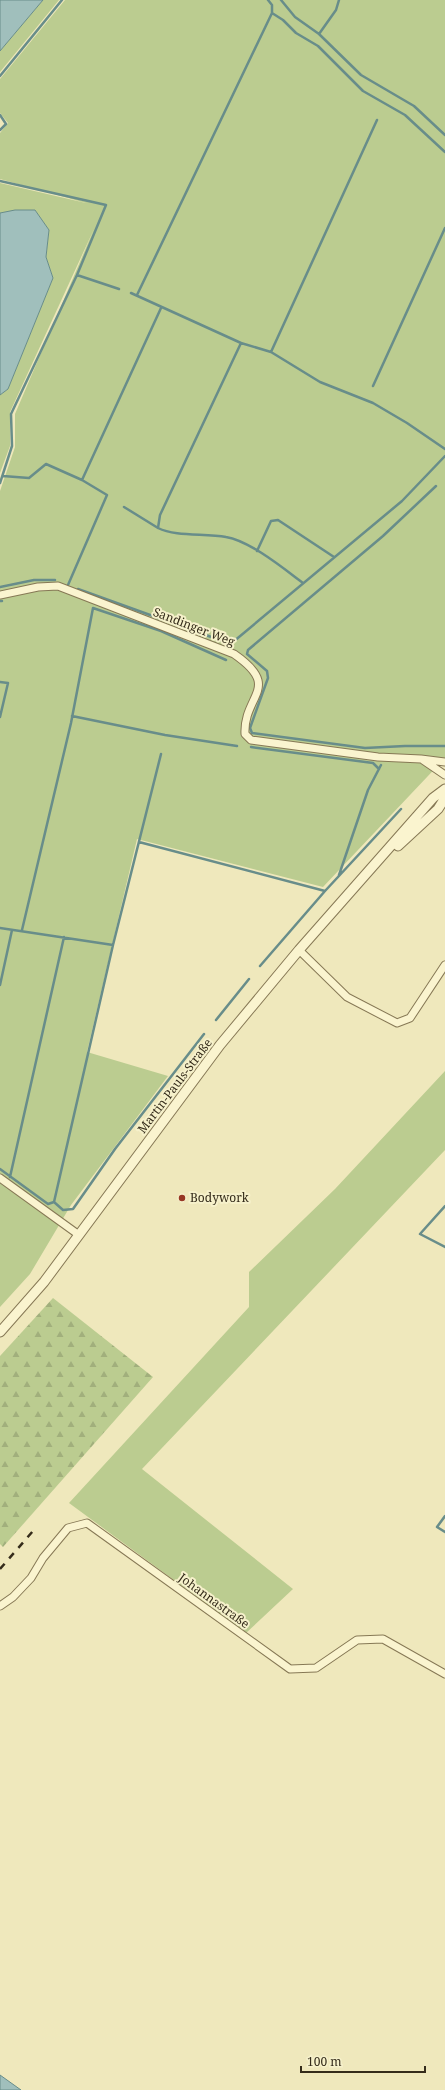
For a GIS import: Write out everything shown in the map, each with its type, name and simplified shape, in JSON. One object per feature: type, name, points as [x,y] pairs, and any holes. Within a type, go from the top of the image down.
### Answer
[{"type":"street","name":"Sandinger Weg","points":[[0,595],[38,587],[58,586],[234,654],[256,672],[259,680],[259,688],[244,725],[245,734],[251,740],[378,757],[421,759],[445,762]]},
{"type":"street","points":[[421,759],[445,775]]},
{"type":"street","name":"Martin-Pauls-Straße","points":[[0,1332],[44,1282],[220,1045],[299,950],[378,862],[432,798],[445,789]]},
{"type":"street","name":"Martin-Pauls-Straße","points":[[378,862],[421,826],[438,809],[445,798]]},
{"type":"street","points":[[299,950],[347,997],[397,1023],[410,1018],[445,965]]},
{"type":"street","points":[[0,1178],[79,1235]]},
{"type":"street","name":"Johannastraße","points":[[0,1606],[13,1597],[31,1578],[43,1558],[68,1528],[87,1523],[290,1669],[316,1668],[357,1640],[383,1639],[445,1674]]},
{"type":"green space","points":[[43,0],[59,0],[0,72],[0,51]]},
{"type":"green space","points":[[65,0],[445,0],[445,758],[323,887],[137,839],[87,1052],[168,1076],[71,1205],[30,1274],[0,1307],[0,491],[15,447],[15,414],[94,229],[10,412],[10,446],[0,473],[0,395],[8,389],[53,278],[46,257],[49,230],[35,210],[0,213],[0,183],[86,203],[0,179],[0,133],[8,123],[0,113],[0,79]]},
{"type":"green space","points":[[445,1071],[445,1150],[142,1469],[293,1589],[246,1633],[69,1503],[249,1307],[249,1272],[335,1189]]},
{"type":"green space","points":[[53,1298],[153,1377],[3,1547],[0,1544],[0,1356]]},
{"type":"water","points":[[0,0],[43,0],[0,51]]},
{"type":"water","points":[[15,210],[35,210],[49,230],[46,257],[53,278],[8,389],[0,395],[0,213]]},
{"type":"water","points":[[0,2075],[21,2090],[0,2090]]},
{"type":"waterway","points":[[0,76],[62,0]]},
{"type":"waterway","points":[[137,295],[272,13],[272,5],[268,0]]},
{"type":"waterway","points":[[281,0],[295,17],[319,34],[361,75],[414,106],[445,135]]},
{"type":"waterway","points":[[319,34],[336,10],[339,0]]},
{"type":"waterway","points":[[272,13],[283,20],[296,33],[318,46],[363,91],[405,115],[445,152]]},
{"type":"waterway","points":[[0,115],[6,124],[0,130]]},
{"type":"waterway","points":[[271,352],[377,120]]},
{"type":"waterway","points":[[0,181],[106,205],[77,275],[11,414],[12,446],[0,483]]},
{"type":"waterway","points":[[373,386],[445,228]]},
{"type":"waterway","points":[[77,275],[119,289]]},
{"type":"waterway","points":[[131,293],[241,343],[271,352],[320,382],[373,403],[407,423],[445,449]]},
{"type":"waterway","points":[[82,480],[161,308]]},
{"type":"waterway","points":[[241,343],[160,515],[158,528],[173,533],[218,536],[235,540],[256,549],[303,583]]},
{"type":"waterway","points":[[78,589],[214,638],[229,643],[233,642],[402,501],[445,456]]},
{"type":"waterway","points":[[3,476],[29,478],[46,464],[82,480],[107,495],[68,585]]},
{"type":"waterway","points":[[436,486],[383,536],[248,650],[247,654],[267,671],[268,678],[250,728],[252,733],[365,748],[445,746]]},
{"type":"waterway","points":[[124,507],[158,528]]},
{"type":"waterway","points":[[257,551],[271,521],[278,520],[334,557]]},
{"type":"waterway","points":[[0,587],[34,580],[55,580]]},
{"type":"waterway","points":[[22,930],[71,723],[93,608],[161,631],[226,660]]},
{"type":"waterway","points":[[0,682],[8,683],[0,717]]},
{"type":"waterway","points":[[72,716],[165,735],[237,746]]},
{"type":"waterway","points":[[251,747],[373,763],[379,769]]},
{"type":"waterway","points":[[161,754],[113,945],[54,1202],[63,1210],[73,1209],[115,1149],[204,1034]]},
{"type":"waterway","points":[[339,875],[368,790],[381,765]]},
{"type":"waterway","points":[[260,966],[325,891],[401,809]]},
{"type":"waterway","points":[[139,842],[325,891]]},
{"type":"waterway","points":[[0,928],[113,945]]},
{"type":"waterway","points":[[0,985],[12,930]]},
{"type":"waterway","points":[[10,1177],[64,937]]},
{"type":"waterway","points":[[216,1020],[249,979]]},
{"type":"waterway","points":[[0,1169],[48,1204],[54,1202]]},
{"type":"waterway","points":[[445,1206],[420,1234],[445,1247]]},
{"type":"waterway","points":[[445,1516],[437,1527],[445,1532]]},
{"type":"railway","points":[[0,1569],[33,1531]]},
{"type":"place","name":"Bodywork","points":[[182,1198]]}]
